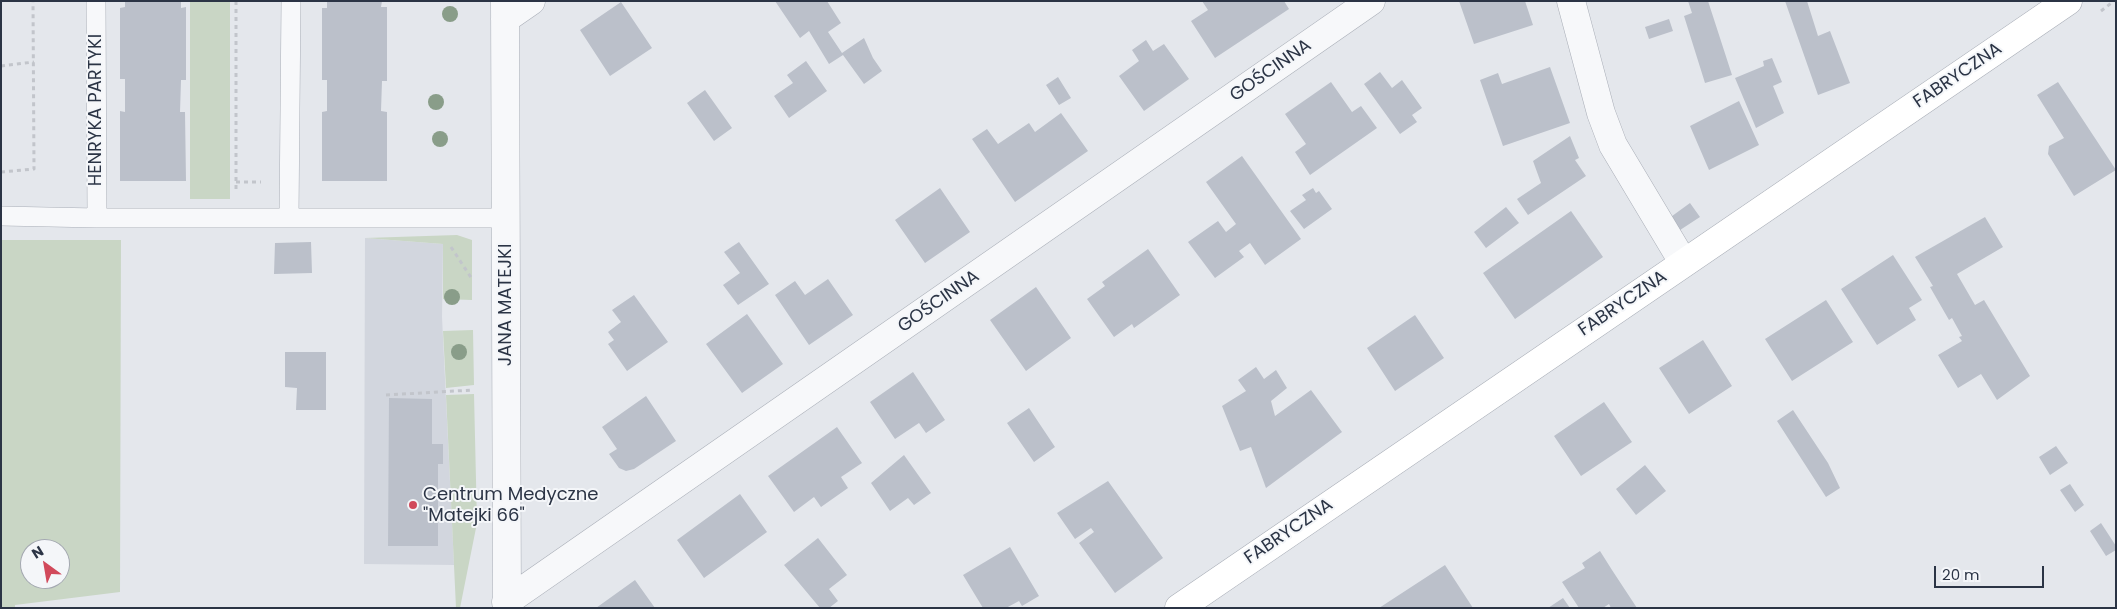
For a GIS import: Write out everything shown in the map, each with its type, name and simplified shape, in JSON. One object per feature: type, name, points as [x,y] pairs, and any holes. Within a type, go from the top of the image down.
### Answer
[{"type":"street","points":[[505,10],[531,1]]},
{"type":"street","name":"GOŚCINNA","points":[[507,605],[1371,1]]},
{"type":"street","points":[[1571,1],[1601,113],[1613,146],[1684,262]]},
{"type":"street","name":"FABRYCZNA","points":[[1179,608],[2068,1]]},
{"type":"street","name":"JANA MATEJKI","points":[[505,10],[507,605]]},
{"type":"lane","name":"HENRYKA PARTYKI","points":[[96,1],[97,218]]},
{"type":"lane","points":[[289,217],[291,1]]},
{"type":"lane","points":[[1,216],[97,218],[505,218]]},
{"type":"path","points":[[1,172],[34,169],[33,1]]},
{"type":"path","points":[[236,1],[236,196]]},
{"type":"path","points":[[1,66],[34,62]]},
{"type":"path","points":[[236,182],[268,182]]},
{"type":"path","points":[[420,218],[456,251],[473,280]]},
{"type":"path","points":[[386,394],[482,390]]},
{"type":"shaded area","points":[[365,238],[443,244],[442,317],[454,565],[364,564]]},
{"type":"green space","points":[[190,1],[230,1],[230,199],[190,199]]},
{"type":"green space","points":[[457,235],[472,240],[472,300],[443,299],[443,244],[365,238]]},
{"type":"green space","points":[[1,240],[121,240],[120,592],[15,605],[15,608],[1,608]]},
{"type":"green space","points":[[473,330],[474,385],[446,388],[443,331]]},
{"type":"green space","points":[[474,394],[477,523],[460,608],[456,608],[446,395]]},
{"type":"building","points":[[125,1],[181,1],[181,8],[186,7],[186,80],[181,80],[180,112],[185,112],[186,181],[120,181],[120,111],[125,112],[125,79],[120,79],[120,8],[125,7]]},
{"type":"building","points":[[327,1],[382,1],[381,7],[387,7],[387,81],[382,81],[381,111],[387,112],[387,181],[322,181],[322,112],[327,111],[327,80],[322,80],[322,8],[327,8]]},
{"type":"building","points":[[775,1],[827,1],[841,23],[828,32],[842,53],[864,38],[873,58],[882,71],[864,84],[843,55],[829,64],[809,31],[800,38]]},
{"type":"building","points":[[1202,1],[1284,1],[1289,9],[1215,58],[1191,21],[1208,10]]},
{"type":"building","points":[[1459,1],[1525,1],[1533,25],[1474,44]]},
{"type":"building","points":[[1688,1],[1708,1],[1732,75],[1705,83],[1684,16],[1692,13]]},
{"type":"building","points":[[1785,1],[1807,1],[1818,36],[1830,31],[1850,83],[1818,95]]},
{"type":"building","points":[[621,2],[652,48],[610,76],[580,30]]},
{"type":"building","points":[[1669,19],[1673,31],[1649,39],[1645,27]]},
{"type":"building","points":[[1146,40],[1153,51],[1164,44],[1189,79],[1144,111],[1119,76],[1139,61],[1132,50]]},
{"type":"building","points":[[1772,58],[1782,82],[1773,86],[1784,113],[1756,128],[1735,78],[1764,66],[1763,61]]},
{"type":"building","points":[[806,61],[827,91],[789,118],[774,96],[793,83],[787,75]]},
{"type":"building","points":[[1550,67],[1570,123],[1503,146],[1480,80],[1498,73],[1502,84]]},
{"type":"building","points":[[1380,72],[1392,88],[1402,80],[1422,108],[1412,115],[1417,122],[1400,134],[1364,84]]},
{"type":"building","points":[[1058,77],[1071,98],[1059,105],[1046,85]]},
{"type":"building","points":[[1331,82],[1352,112],[1361,106],[1377,128],[1310,175],[1295,152],[1306,144],[1285,114]]},
{"type":"building","points":[[2058,82],[2116,170],[2074,196],[2048,154],[2049,146],[2064,138],[2037,95]]},
{"type":"building","points":[[705,90],[732,128],[714,141],[687,103]]},
{"type":"building","points":[[1739,101],[1759,145],[1709,170],[1690,126]]},
{"type":"building","points":[[1061,113],[1088,151],[1015,202],[972,139],[987,129],[998,144],[1029,123],[1035,132]]},
{"type":"building","points":[[1570,136],[1579,158],[1575,160],[1586,176],[1528,215],[1517,199],[1541,183],[1533,161]]},
{"type":"building","points":[[1242,156],[1301,239],[1265,265],[1250,243],[1239,251],[1244,257],[1215,278],[1188,242],[1218,221],[1226,232],[1236,224],[1206,182]]},
{"type":"building","points":[[940,188],[970,232],[925,263],[895,220]]},
{"type":"building","points":[[1313,188],[1316,193],[1319,191],[1332,209],[1304,229],[1290,211],[1306,200],[1302,195]]},
{"type":"building","points":[[1690,203],[1700,217],[1677,232],[1668,219]]},
{"type":"building","points":[[1506,207],[1519,223],[1486,248],[1474,232]]},
{"type":"building","points":[[1571,211],[1603,257],[1515,319],[1483,273]]},
{"type":"building","points":[[1985,217],[2003,247],[1957,274],[1975,305],[1984,300],[2030,376],[1997,400],[1981,374],[1958,388],[1938,355],[1962,341],[1959,337],[1962,336],[1952,318],[1949,320],[1930,287],[1933,286],[1915,257]]},
{"type":"building","points":[[311,242],[312,273],[274,274],[275,243]]},
{"type":"building","points":[[739,242],[769,284],[738,305],[723,285],[740,273],[724,252]]},
{"type":"building","points":[[1148,249],[1180,295],[1134,328],[1132,324],[1114,337],[1087,299],[1105,286],[1102,282]]},
{"type":"building","points":[[1893,255],[1922,300],[1909,308],[1916,320],[1877,345],[1841,289]]},
{"type":"building","points":[[828,279],[853,315],[809,345],[775,295],[795,281],[805,295]]},
{"type":"building","points":[[1036,287],[1071,338],[1026,371],[990,320]]},
{"type":"building","points":[[634,295],[668,342],[627,371],[608,344],[614,340],[608,332],[621,322],[612,310]]},
{"type":"building","points":[[1826,300],[1853,342],[1792,381],[1765,339]]},
{"type":"building","points":[[747,314],[783,364],[742,393],[706,344]]},
{"type":"building","points":[[1415,315],[1444,358],[1395,391],[1367,348]]},
{"type":"building","points":[[1703,340],[1732,386],[1689,414],[1659,368]]},
{"type":"building","points":[[285,352],[326,352],[326,410],[296,410],[297,388],[285,387]]},
{"type":"building","points":[[1256,367],[1264,379],[1276,370],[1287,388],[1271,401],[1275,416],[1311,390],[1342,432],[1266,488],[1251,447],[1240,451],[1222,406],[1246,391],[1238,380]]},
{"type":"building","points":[[913,372],[945,420],[926,433],[919,423],[895,439],[870,402]]},
{"type":"building","points":[[646,396],[676,441],[634,469],[626,471],[619,468],[609,454],[617,449],[602,427]]},
{"type":"building","name":"Centrum Medyczne \"Matejki 66\"","points":[[389,398],[432,399],[432,444],[443,444],[443,464],[438,464],[438,546],[388,546]]},
{"type":"building","points":[[1604,402],[1632,442],[1581,476],[1554,436]]},
{"type":"building","points":[[1029,408],[1055,447],[1034,462],[1007,423]]},
{"type":"building","points":[[1793,410],[1828,463],[1840,488],[1826,497],[1777,421]]},
{"type":"building","points":[[837,427],[862,463],[841,477],[848,488],[821,507],[814,497],[794,512],[768,476]]},
{"type":"building","points":[[2056,446],[2068,463],[2050,475],[2039,457]]},
{"type":"building","points":[[904,455],[931,493],[914,505],[908,498],[890,511],[871,483]]},
{"type":"building","points":[[1645,465],[1666,491],[1636,515],[1616,489]]},
{"type":"building","points":[[1108,481],[1163,558],[1115,593],[1079,543],[1094,532],[1091,528],[1075,539],[1057,513]]},
{"type":"building","points":[[2070,484],[2084,505],[2075,512],[2060,490]]},
{"type":"building","points":[[740,494],[767,532],[704,578],[677,540]]},
{"type":"building","points":[[2101,523],[2116,546],[2116,550],[2106,556],[2090,531]]},
{"type":"building","points":[[818,538],[847,575],[829,589],[838,601],[829,608],[820,608],[784,565]]},
{"type":"building","points":[[1010,547],[1039,596],[1022,606],[1019,601],[1006,608],[983,608],[963,575]]},
{"type":"building","points":[[1600,551],[1637,608],[1611,608],[1609,604],[1603,608],[1579,608],[1562,582],[1585,568],[1582,563]]},
{"type":"building","points":[[1445,565],[1473,608],[1379,608]]},
{"type":"building","points":[[635,580],[655,608],[596,608]]},
{"type":"building","points":[[1563,598],[1570,608],[1548,608]]},
{"type":"place","name":"Centrum Medyczne \"Matejki 66\"","points":[[413,505]]}]
